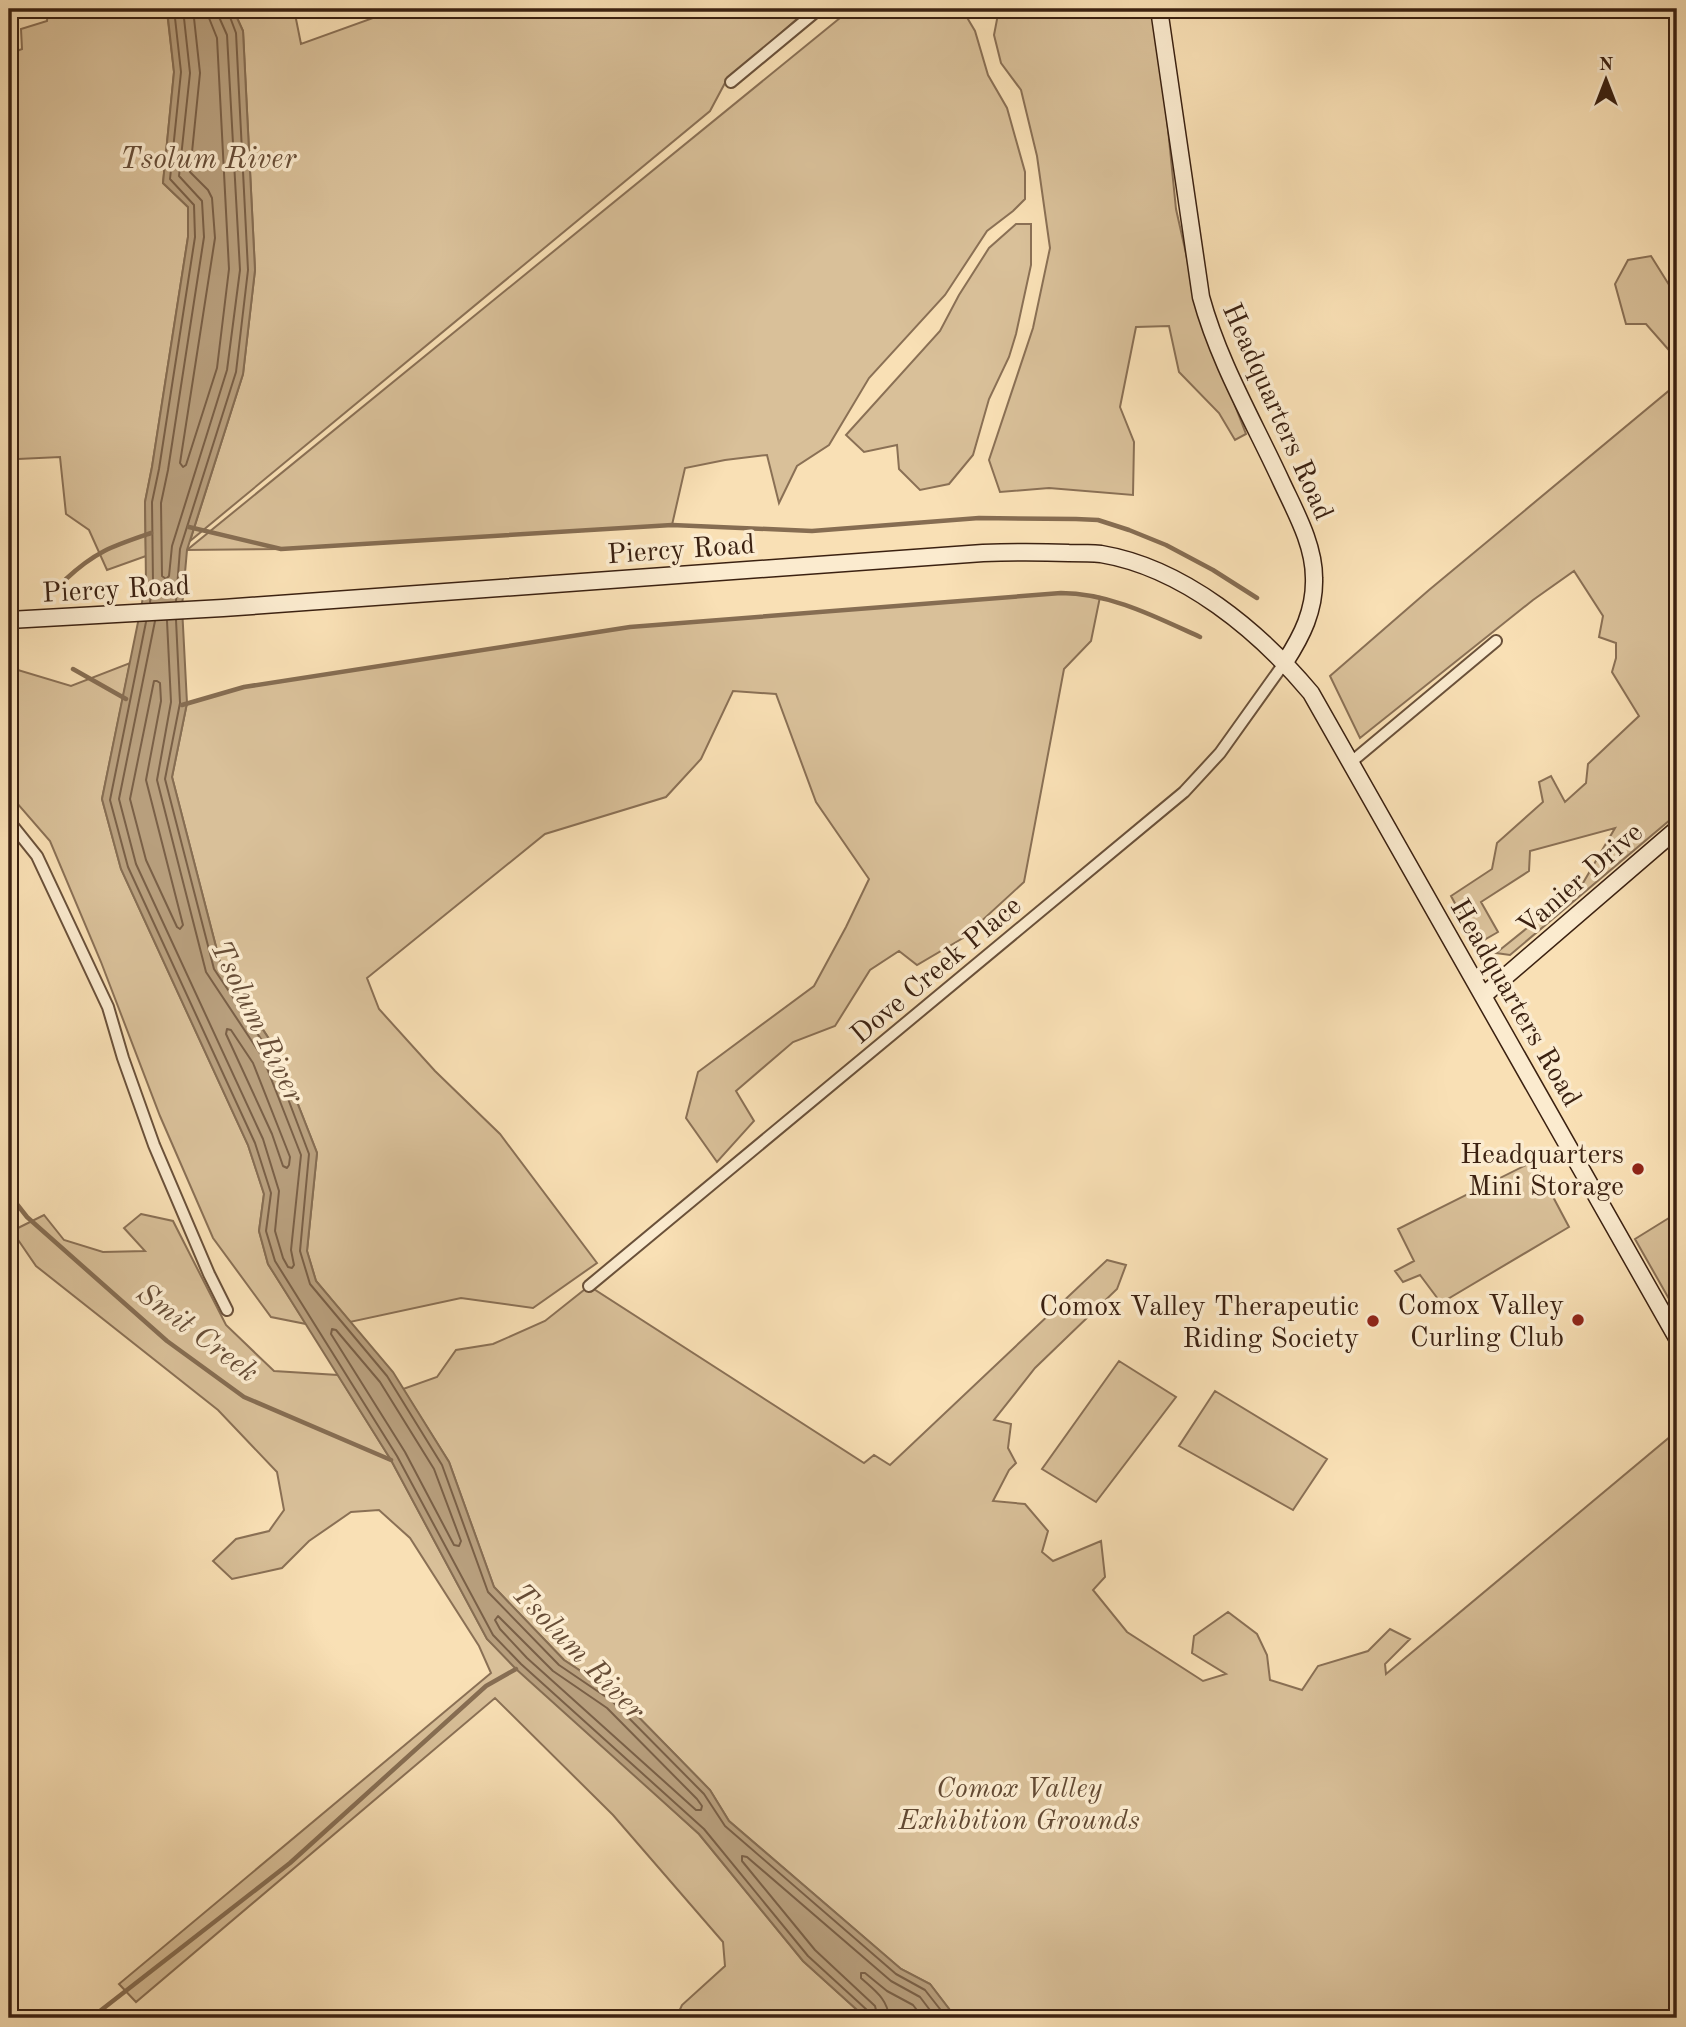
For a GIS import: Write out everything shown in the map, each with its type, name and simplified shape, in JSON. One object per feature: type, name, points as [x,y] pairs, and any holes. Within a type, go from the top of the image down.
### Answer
[{"type":"main road","name":"Headquarters Road","points":[[1158,9],[1201,298],[1210,331],[1312,553],[1314,587],[1308,621],[1285,662]]},
{"type":"main road","name":"Piercy Road","points":[[9,620],[223,608],[983,553],[1037,551],[1101,554],[1153,570],[1193,590],[1232,616],[1285,662],[1311,693]]},
{"type":"main road","name":"Headquarters Road","points":[[1311,693],[1677,1338]]},
{"type":"main road","name":"Vanier Drive","points":[[1484,995],[1677,828]]},
{"type":"street","points":[[731,82],[820,9]]},
{"type":"street","points":[[1350,763],[1496,642]]},
{"type":"street","name":"Dove Creek Place","points":[[589,1286],[1184,792],[1220,753],[1285,662]]},
{"type":"street","points":[[9,821],[37,856],[108,1007],[154,1145],[227,1310]]},
{"type":"green space","points":[[48,9],[158,9],[167,12],[174,72],[163,183],[188,207],[188,237],[145,502],[146,556],[107,570],[89,530],[66,514],[60,457],[18,459],[9,463],[9,54],[22,49],[21,29],[47,21]]},
{"type":"green space","points":[[233,9],[294,9],[301,44],[395,10],[417,15],[431,9],[808,9],[725,83],[710,111],[190,541],[243,374],[255,270],[243,31]]},
{"type":"green space","points":[[851,9],[962,9],[975,31],[988,75],[1007,108],[1025,172],[1025,199],[987,231],[945,295],[869,378],[829,445],[797,466],[779,503],[767,455],[685,468],[672,525],[281,549],[187,550]]},
{"type":"green space","points":[[999,9],[1156,9],[1176,209],[1210,341],[1246,434],[1235,440],[1219,413],[1179,372],[1169,326],[1136,327],[1120,407],[1134,442],[1133,495],[1049,488],[1000,492],[989,460],[1033,328],[1050,248],[1037,156],[1021,90],[1001,63],[994,35]]},
{"type":"green space","points":[[1016,224],[1031,224],[1031,265],[1009,357],[989,399],[973,455],[949,484],[920,490],[899,469],[897,445],[864,452],[846,435],[940,331],[989,248]]},
{"type":"green space","points":[[1651,256],[1671,288],[1677,279],[1675,357],[1646,324],[1626,324],[1615,284],[1628,260]]},
{"type":"green space","points":[[1677,384],[1677,814],[1510,955],[1496,953],[1583,883],[1615,828],[1530,851],[1529,871],[1481,902],[1498,932],[1477,944],[1451,896],[1492,869],[1497,843],[1543,802],[1539,782],[1551,776],[1565,802],[1586,783],[1588,764],[1639,716],[1612,672],[1616,643],[1599,637],[1603,616],[1574,571],[1533,600],[1360,738],[1330,676]]},
{"type":"green space","points":[[1061,593],[1100,597],[1091,641],[1064,669],[1024,882],[963,938],[917,965],[899,951],[870,970],[835,1026],[793,1042],[736,1091],[754,1121],[717,1162],[686,1118],[698,1072],[814,986],[869,879],[816,802],[776,694],[733,691],[701,759],[666,797],[545,834],[367,978],[379,1009],[435,1071],[500,1134],[597,1263],[533,1308],[461,1298],[350,1322],[316,1281],[307,1251],[317,1153],[277,1051],[221,966],[172,777],[187,703],[244,687],[630,627]]},
{"type":"green space","points":[[130,663],[102,799],[121,869],[248,1145],[264,1194],[259,1231],[268,1264],[306,1324],[271,1317],[213,1238],[160,1116],[101,962],[50,841],[9,794],[9,671],[18,670],[71,686]]},
{"type":"green space","points":[[1534,1161],[1569,1227],[1441,1303],[1420,1275],[1403,1282],[1395,1271],[1414,1261],[1398,1229]]},
{"type":"green space","points":[[1677,1213],[1677,1313],[1635,1239]]},
{"type":"green space","points":[[141,1214],[173,1221],[226,1325],[274,1371],[338,1375],[391,1460],[487,1639],[699,1834],[803,1961],[866,2018],[676,2018],[682,2005],[725,1966],[723,1942],[613,1815],[495,1698],[136,2002],[119,1984],[491,1673],[479,1646],[410,1538],[379,1510],[351,1512],[309,1541],[282,1568],[232,1579],[213,1561],[236,1539],[269,1531],[284,1510],[277,1472],[218,1410],[36,1266],[12,1231],[44,1215],[64,1240],[103,1252],[145,1251],[124,1228]]},
{"type":"green space","name":"Comox Valley Exhibition Grounds","points":[[1107,1260],[1126,1265],[1117,1289],[1035,1368],[994,1420],[1011,1424],[1008,1448],[1016,1463],[1009,1470],[993,1501],[1025,1504],[1048,1531],[1042,1552],[1053,1561],[1101,1541],[1105,1577],[1093,1590],[1127,1632],[1203,1681],[1226,1674],[1192,1653],[1194,1636],[1228,1612],[1257,1634],[1267,1655],[1270,1680],[1302,1690],[1318,1666],[1368,1651],[1390,1629],[1410,1639],[1385,1664],[1386,1674],[1677,1431],[1677,2018],[956,2018],[930,1984],[901,1969],[729,1821],[710,1790],[617,1695],[564,1660],[494,1587],[449,1462],[403,1389],[437,1377],[456,1350],[493,1344],[545,1321],[589,1286],[864,1463],[874,1455],[890,1465]]},
{"type":"green space","points":[[1119,1361],[1176,1397],[1096,1502],[1042,1469]]},
{"type":"green space","points":[[1215,1391],[1327,1459],[1293,1510],[1179,1446]]},
{"type":"water","name":"Tsolum River","points":[[167,9],[233,9],[243,31],[255,270],[243,374],[187,550],[182,607],[187,703],[172,777],[221,966],[277,1051],[317,1153],[307,1251],[316,1281],[393,1372],[449,1462],[494,1587],[564,1660],[617,1695],[710,1790],[729,1821],[901,1969],[930,1984],[956,2018],[866,2018],[803,1961],[699,1834],[516,1669],[487,1639],[391,1460],[268,1264],[259,1231],[264,1194],[248,1145],[121,869],[102,799],[146,583],[145,502],[188,237],[188,207],[163,183],[174,72]]},
{"type":"waterway","points":[[189,527],[281,549],[672,525],[812,531],[979,518],[1098,520],[1166,545],[1257,598]]},
{"type":"waterway","points":[[66,579],[106,550],[151,533]]},
{"type":"waterway","points":[[182,705],[244,687],[630,627],[1061,593],[1115,602],[1150,614],[1200,637]]},
{"type":"waterway","points":[[73,669],[126,699]]},
{"type":"waterway","name":"Smit Creek","points":[[9,1194],[27,1217],[167,1341],[244,1397],[391,1460]]},
{"type":"waterway","points":[[91,2018],[290,1863],[486,1686],[516,1669]]},
{"type":"place","name":"Headquarters Mini Storage","points":[[1638,1169]]},
{"type":"place","name":"Comox Valley Curling Club","points":[[1578,1320]]},
{"type":"place","name":"Comox Valley Therapeutic Riding Society","points":[[1373,1321]]}]
